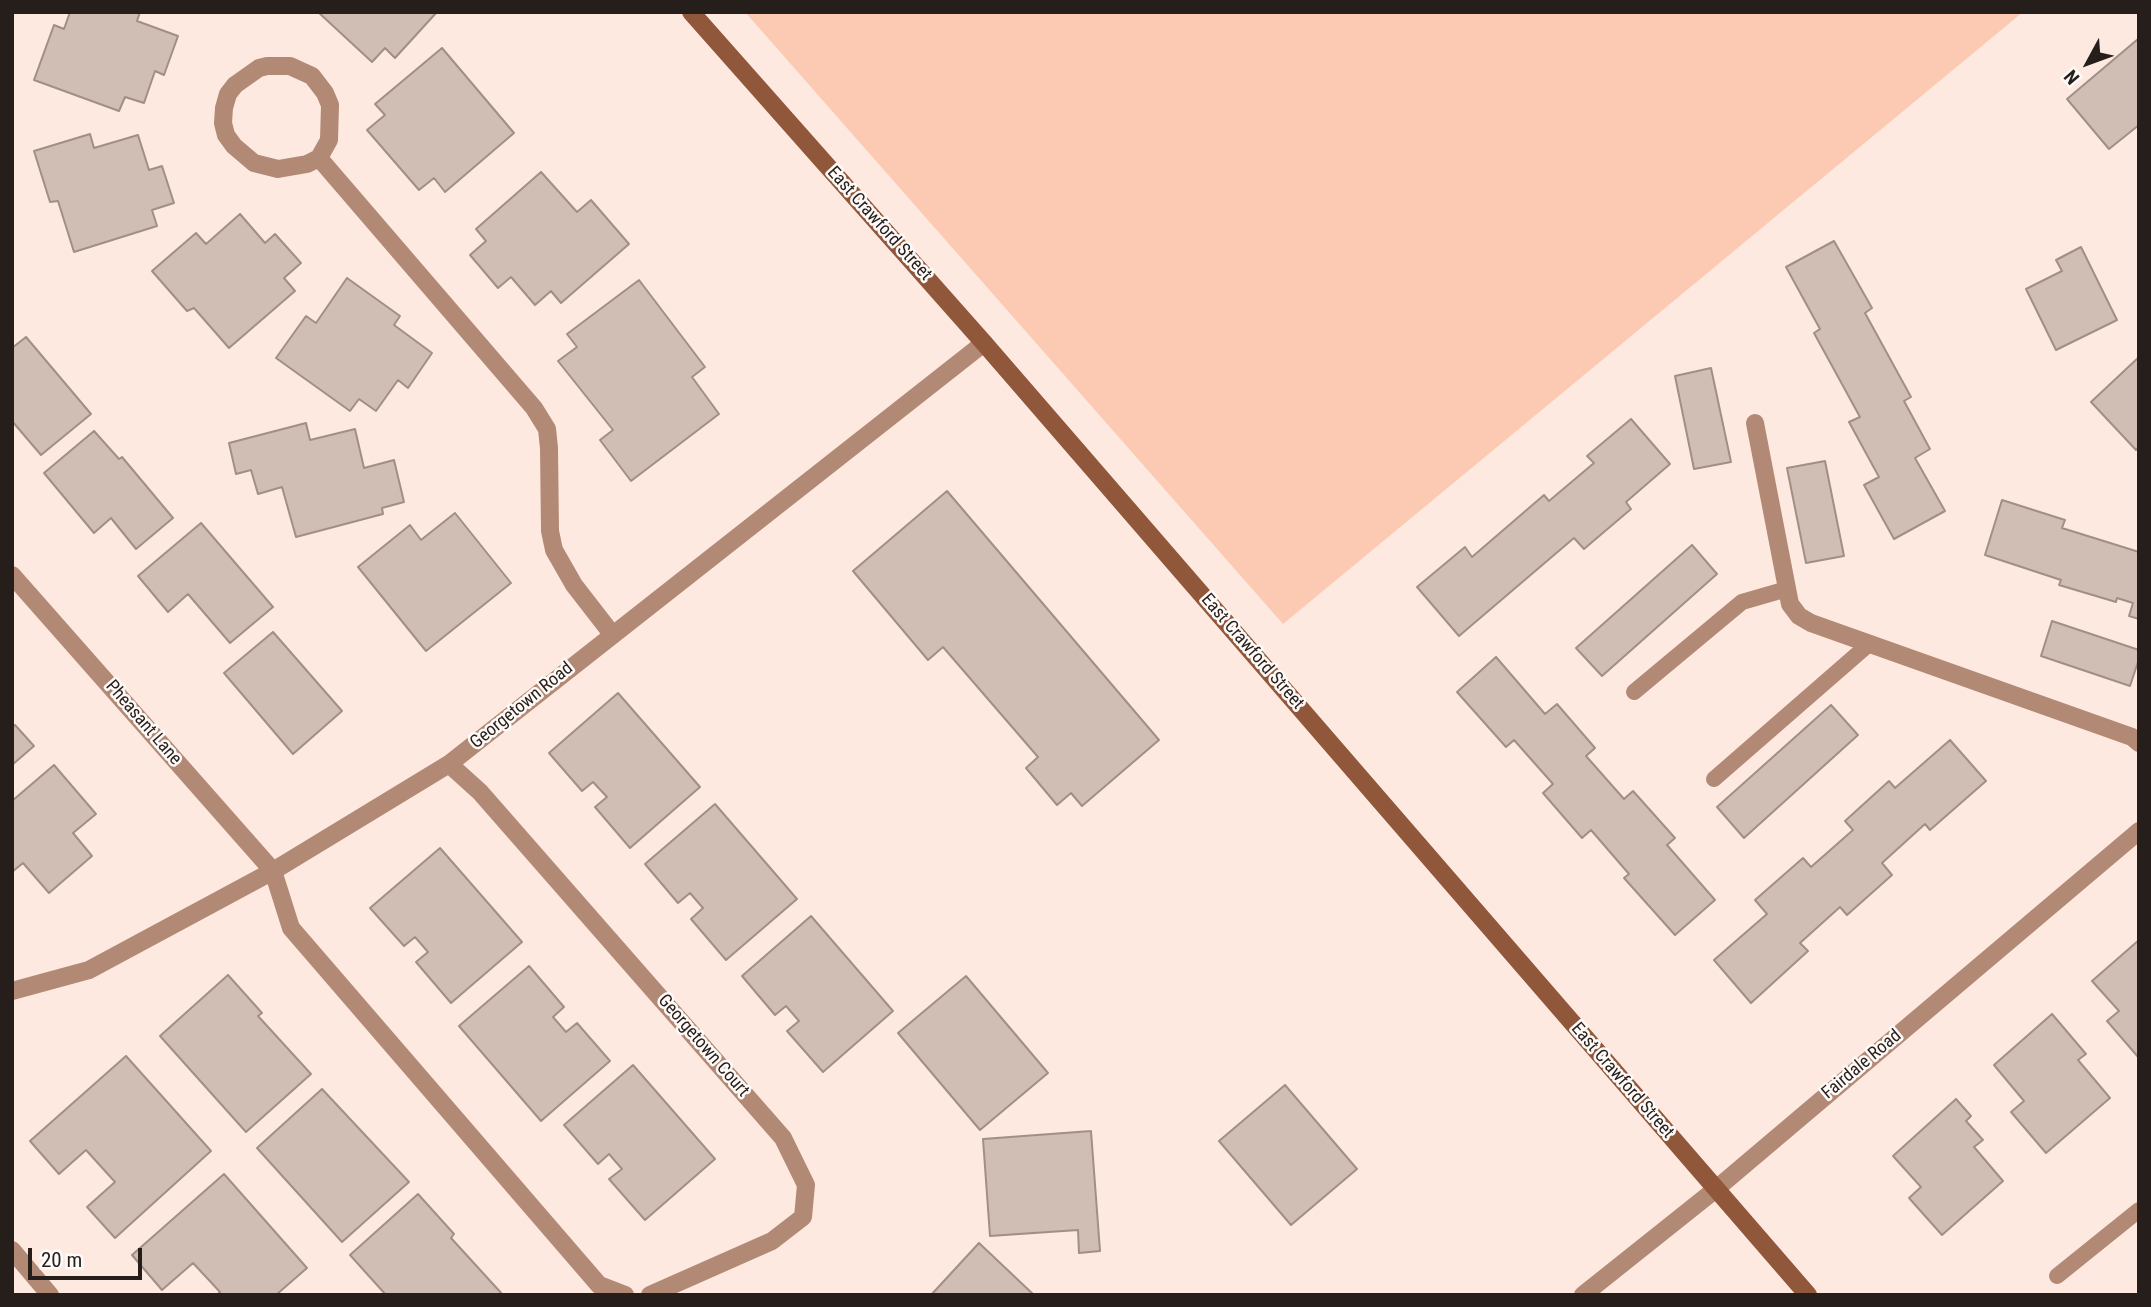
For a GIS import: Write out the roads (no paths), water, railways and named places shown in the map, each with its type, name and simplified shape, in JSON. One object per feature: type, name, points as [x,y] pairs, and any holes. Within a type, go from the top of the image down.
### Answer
[{"type":"street","name":"East Crawford Street","points":[[691,12],[984,343],[1808,1295]]},
{"type":"street","points":[[267,65],[290,66],[312,76],[330,105],[329,139],[318,158],[307,164],[278,169],[254,163],[242,155],[226,135],[223,122],[223,108],[235,85],[267,65]]},
{"type":"street","points":[[318,158],[534,408],[547,429],[550,448],[550,531],[554,550],[574,584],[612,634]]},
{"type":"street","name":"Georgetown Road","points":[[12,991],[89,970],[273,871],[449,764],[984,343]]},
{"type":"street","points":[[1755,423],[1790,604],[1799,616],[1811,623],[2132,737],[2139,743]]},
{"type":"street","name":"Pheasant Lane","points":[[12,575],[273,871]]},
{"type":"street","name":"Georgetown Court","points":[[449,764],[480,792],[783,1138],[806,1185],[803,1217],[772,1241],[650,1295]]},
{"type":"street","name":"Fairdale Road","points":[[1583,1295],[1716,1189],[2139,831]]},
{"type":"street","points":[[273,871],[291,928],[599,1285],[625,1295]]},
{"type":"street","points":[[12,1250],[50,1295]]},
{"type":"lane","points":[[1634,692],[1742,602],[1787,589]]},
{"type":"lane","points":[[1714,779],[1869,644]]},
{"type":"lane","points":[[2057,1276],[2139,1210]]}]
